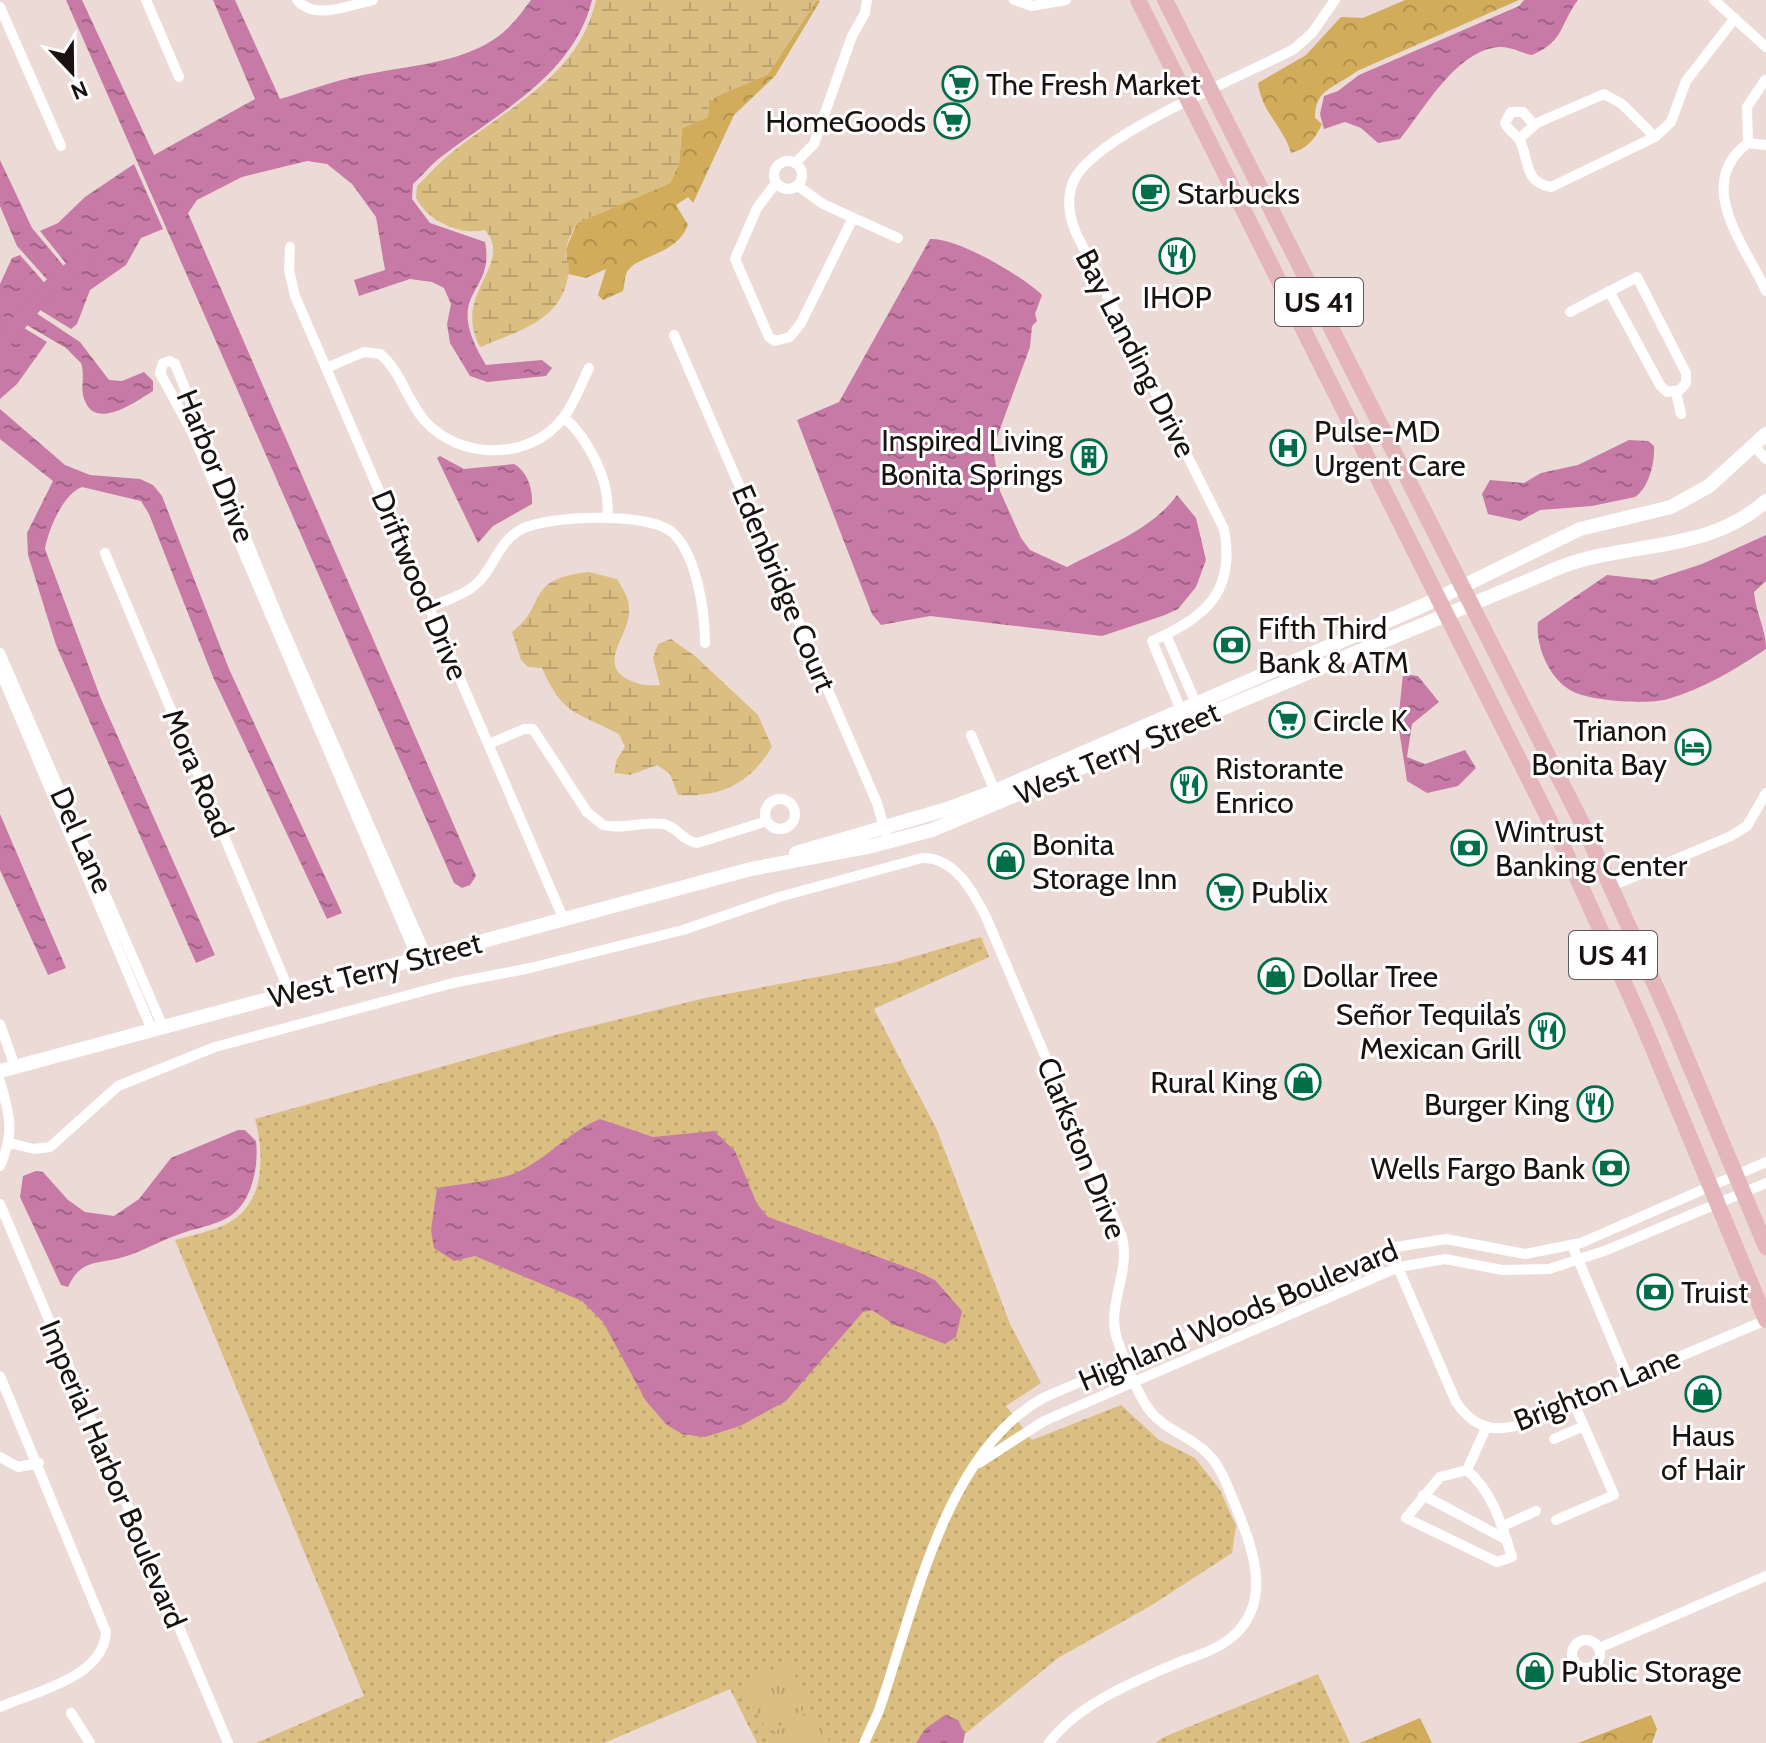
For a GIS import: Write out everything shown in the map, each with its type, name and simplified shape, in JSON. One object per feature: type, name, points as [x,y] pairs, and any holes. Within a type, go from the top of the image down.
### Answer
[{"type":"main road","name":"US 41","points":[[1138,0],[1580,882],[1766,1320]]},
{"type":"main road","name":"US 41","points":[[1165,0],[1473,604],[1612,886],[1766,1247]]},
{"type":"street","points":[[146,0],[179,77]]},
{"type":"street","points":[[297,0],[303,7],[324,11],[373,0]]},
{"type":"street","points":[[795,163],[814,144],[852,36],[865,13],[867,0]]},
{"type":"street","points":[[1014,0],[1032,6],[1066,0]]},
{"type":"street","name":"Bay Landing Drive","points":[[1186,724],[1152,641],[1197,617],[1217,595],[1226,566],[1224,529],[1076,233],[1071,219],[1070,195],[1084,165],[1102,151],[1190,101],[1294,49],[1312,33],[1335,0]]},
{"type":"street","points":[[1714,0],[1766,47]]},
{"type":"street","points":[[0,7],[61,146]]},
{"type":"street","points":[[1534,125],[1523,112],[1511,112],[1505,123],[1520,138],[1532,178],[1540,185],[1551,187],[1655,137],[1671,122],[1680,93],[1702,57],[1735,18]]},
{"type":"street","points":[[1746,27],[1766,38]]},
{"type":"street","points":[[1748,143],[1747,107],[1765,80]]},
{"type":"street","points":[[1520,138],[1534,125],[1604,94],[1622,104],[1655,137]]},
{"type":"street","points":[[1766,145],[1748,143],[1731,155],[1726,206],[1732,226],[1766,291]]},
{"type":"street","points":[[785,162],[795,163],[803,174],[798,186],[786,190],[776,183],[774,175],[778,166],[785,162]]},
{"type":"street","points":[[776,183],[757,208],[735,259],[769,337],[775,341],[790,337],[801,323],[853,218]]},
{"type":"street","points":[[798,186],[823,204],[898,238]]},
{"type":"street","name":"Driftwood Drive","points":[[290,247],[291,281],[326,368],[564,920]]},
{"type":"street","points":[[1570,312],[1609,291],[1637,277],[1686,373],[1684,387],[1676,392],[1667,392],[1660,385],[1609,291]]},
{"type":"street","name":"Edenbridge Court","points":[[674,335],[877,803],[886,835]]},
{"type":"street","points":[[326,368],[364,352],[380,354],[429,425],[447,439],[478,450],[499,451],[529,443],[564,417],[589,368]]},
{"type":"street","name":"Harbor Drive","points":[[170,361],[175,364],[422,958],[192,432],[160,373],[163,363],[170,361]]},
{"type":"street","points":[[1676,392],[1681,414]]},
{"type":"street","points":[[564,417],[580,431],[604,483],[609,504],[607,518]]},
{"type":"street","name":"West Terry Street","points":[[886,835],[995,791],[1464,587],[1580,529],[1671,507],[1709,486],[1766,434]]},
{"type":"street","points":[[1754,446],[1766,459]]},
{"type":"street","name":"West Terry Street","points":[[8,1069],[1000,804],[1447,613],[1582,559],[1699,538],[1763,505]]},
{"type":"street","points":[[430,607],[474,586],[497,550],[521,530],[569,518],[607,518],[663,527],[676,536],[703,600],[705,643]]},
{"type":"street","name":"Mora Road","points":[[105,553],[290,993]]},
{"type":"street","points":[[1166,635],[1202,717]]},
{"type":"street","name":"Del Lane","points":[[0,653],[158,1029]]},
{"type":"street","points":[[0,671],[158,1029]]},
{"type":"street","points":[[489,744],[524,729],[533,729],[587,812],[603,825],[661,824],[671,827],[686,841],[697,843],[767,821]]},
{"type":"street","points":[[971,735],[995,791]]},
{"type":"street","points":[[1612,886],[1731,836],[1747,826],[1766,793]]},
{"type":"street","name":"Clarkston Drive","points":[[10,1143],[34,1149],[50,1147],[118,1086],[215,1047],[453,983],[544,965],[653,937],[779,897],[922,858],[932,858],[951,868],[968,886],[986,917],[1122,1237],[1125,1261],[1115,1328],[1135,1382],[1152,1413],[1172,1431],[1196,1443],[1215,1462],[1252,1548],[1255,1596],[1246,1619],[1231,1637],[1144,1677],[1079,1714],[1049,1743]]},
{"type":"street","points":[[0,1024],[8,1069]]},
{"type":"street","points":[[0,1081],[11,1125],[10,1143],[0,1166]]},
{"type":"street","name":"Highland Woods Boulevard","points":[[864,1743],[878,1713],[948,1510],[992,1438],[1023,1409],[1127,1361],[1390,1249],[1436,1239],[1466,1241],[1525,1254],[1572,1245],[1766,1162]]},
{"type":"street","name":"Highland Woods Boulevard","points":[[974,1467],[1044,1421],[1399,1267],[1445,1259],[1515,1271],[1549,1269],[1579,1261],[1766,1183]]},
{"type":"street","name":"Imperial Harbor Boulevard","points":[[0,1204],[228,1743]]},
{"type":"street","points":[[1572,1245],[1628,1378]]},
{"type":"street","name":"Brighton Lane","points":[[1390,1249],[1456,1402],[1469,1418],[1486,1428],[1515,1426],[1766,1320]]},
{"type":"street","points":[[0,1376],[104,1621],[106,1643],[93,1664],[85,1670],[0,1707]]},
{"type":"street","points":[[1556,1520],[1614,1495],[1573,1401]]},
{"type":"street","points":[[1554,1439],[1584,1426]]},
{"type":"street","points":[[1467,1470],[1486,1428]]},
{"type":"street","points":[[0,1457],[18,1467],[39,1463]]},
{"type":"street","points":[[1467,1470],[1481,1482],[1503,1526],[1512,1557],[1497,1562],[1406,1518],[1440,1477],[1467,1470]]},
{"type":"street","points":[[1423,1495],[1507,1540]]},
{"type":"street","points":[[1503,1526],[1536,1511]]},
{"type":"street","points":[[1599,1648],[1766,1576]]},
{"type":"street","points":[[71,1713],[90,1743]]},
{"type":"green space","points":[[596,0],[817,0],[768,74],[715,97],[709,103],[708,117],[682,128],[679,164],[670,183],[577,223],[566,248],[569,270],[565,287],[559,301],[549,312],[524,329],[480,347],[473,328],[473,311],[493,255],[492,243],[485,230],[455,229],[428,214],[416,198],[417,186],[443,160],[555,73],[573,52],[587,28]]},
{"type":"green space","points":[[817,0],[820,1],[775,76],[734,115],[693,203],[688,197],[676,205],[688,225],[675,243],[632,266],[626,274],[623,291],[603,300],[598,295],[606,269],[586,278],[568,274],[566,249],[577,223],[670,183],[679,164],[682,128],[708,117],[709,103],[715,97],[768,74]]},
{"type":"green space","points":[[1405,0],[1519,0],[1357,71],[1322,94],[1315,118],[1322,124],[1306,146],[1291,153],[1263,102],[1258,83],[1306,55],[1341,17],[1363,18]]},
{"type":"green space","points":[[589,572],[617,579],[628,600],[628,618],[615,657],[619,673],[637,683],[660,685],[653,658],[658,644],[671,639],[695,656],[758,715],[772,747],[744,779],[721,791],[678,795],[670,774],[657,765],[630,775],[614,773],[617,759],[625,747],[619,734],[573,711],[557,695],[542,668],[528,667],[521,660],[512,632],[523,622],[545,587],[568,575]]},
{"type":"green space","points":[[981,937],[989,957],[874,1009],[937,1130],[1010,1324],[1041,1383],[1006,1406],[1032,1440],[1121,1405],[1159,1440],[1195,1458],[1220,1490],[1236,1526],[1232,1553],[1152,1605],[1058,1658],[965,1734],[963,1743],[757,1743],[730,1689],[604,1743],[256,1743],[364,1696],[175,1240],[230,1222],[250,1202],[256,1189],[261,1161],[255,1119],[555,1035],[705,998],[892,963]]},
{"type":"green space","points":[[788,1662],[811,1706],[766,1729],[743,1685]]},
{"type":"green space","points":[[1318,1674],[1350,1743],[1155,1743],[1164,1737]]},
{"type":"green space","points":[[813,1711],[830,1743],[774,1743],[769,1734]]},
{"type":"green space","points":[[1651,1715],[1657,1729],[1652,1743],[1578,1743]]},
{"type":"green space","points":[[1420,1718],[1432,1743],[1360,1743]]},
{"type":"water","points":[[66,0],[82,0],[154,155],[255,99],[213,0],[235,0],[280,99],[353,77],[430,63],[479,48],[499,36],[531,0],[592,0],[583,26],[552,70],[533,89],[441,157],[413,184],[412,199],[430,223],[485,242],[483,274],[468,307],[468,321],[473,340],[486,365],[542,360],[552,368],[546,376],[487,382],[470,376],[450,343],[447,324],[451,304],[444,288],[432,282],[410,279],[359,296],[354,280],[385,270],[376,217],[352,184],[327,164],[307,161],[242,177],[197,200],[188,213],[476,876],[470,885],[462,888],[454,883]]},
{"type":"water","points":[[1524,0],[1578,0],[1556,38],[1543,50],[1532,55],[1501,47],[1485,50],[1470,58],[1443,82],[1400,139],[1378,143],[1361,128],[1345,122],[1324,129],[1320,114],[1324,96],[1338,91],[1359,75],[1519,6]]},
{"type":"water","points":[[0,160],[32,228],[68,271],[52,285],[17,246],[0,206]]},
{"type":"water","points":[[134,164],[163,229],[141,238],[126,265],[90,290],[77,324],[71,329],[32,305],[26,306],[16,323],[47,342],[17,384],[0,399],[0,284],[12,258],[20,255],[49,288],[55,289],[72,271],[40,231],[58,223],[85,197]]},
{"type":"water","points":[[930,239],[973,251],[1020,278],[1042,295],[1035,314],[1037,321],[1032,326],[1030,347],[993,448],[1000,491],[1021,538],[1030,550],[1067,567],[1141,528],[1177,495],[1196,518],[1206,560],[1196,587],[1178,609],[1102,636],[930,616],[881,625],[872,614],[797,420],[839,402]]},
{"type":"water","points":[[30,309],[80,342],[109,380],[122,381],[144,372],[153,381],[153,391],[115,412],[95,412],[83,395],[81,363],[66,348],[20,321]]},
{"type":"water","points":[[0,409],[65,465],[90,475],[140,479],[153,485],[162,496],[229,669],[342,913],[327,919],[213,677],[149,514],[141,501],[82,487],[63,505],[49,532],[45,549],[101,699],[215,955],[196,963],[56,645],[28,555],[27,533],[53,481],[0,439]]},
{"type":"water","points":[[1629,440],[1648,441],[1654,446],[1650,474],[1635,497],[1592,506],[1540,510],[1520,521],[1488,514],[1482,494],[1490,480],[1524,483],[1541,473],[1578,465]]},
{"type":"water","points":[[440,456],[464,469],[514,464],[528,481],[532,504],[493,526],[478,543],[437,458]]},
{"type":"water","points":[[1766,535],[1766,581],[1754,592],[1766,649],[1694,690],[1647,702],[1585,696],[1567,688],[1552,673],[1542,653],[1538,622],[1607,575],[1653,580],[1702,564]]},
{"type":"water","points":[[1403,674],[1418,676],[1439,702],[1412,724],[1407,757],[1425,764],[1465,750],[1476,768],[1458,786],[1427,793],[1407,781],[1398,723]]},
{"type":"water","points":[[0,814],[66,968],[48,975],[0,870]]},
{"type":"water","points":[[600,1119],[653,1137],[714,1131],[735,1151],[757,1204],[768,1217],[935,1280],[962,1311],[956,1337],[945,1344],[893,1324],[872,1310],[863,1312],[786,1401],[740,1426],[705,1437],[682,1434],[667,1425],[646,1401],[603,1322],[582,1301],[475,1256],[454,1261],[434,1248],[431,1230],[437,1188],[513,1174]]},
{"type":"water","points":[[238,1130],[245,1130],[256,1141],[257,1151],[252,1184],[236,1212],[222,1221],[133,1254],[93,1263],[82,1268],[68,1287],[61,1285],[20,1197],[23,1176],[43,1172],[68,1200],[85,1212],[114,1216],[139,1199],[171,1158]]},
{"type":"water","points":[[945,1715],[958,1720],[965,1734],[963,1743],[916,1743],[925,1729]]},
{"type":"waterway","points":[[0,345],[47,290],[88,255]]},
{"type":"place","name":"The Fresh Market","points":[[960,84]]},
{"type":"place","name":"HomeGoods","points":[[952,121]]},
{"type":"place","name":"Starbucks","points":[[1151,193]]},
{"type":"place","name":"IHOP","points":[[1177,256]]},
{"type":"place","name":"Pulse-MD Urgent Care","points":[[1288,448]]},
{"type":"place","name":"Inspired Living Bonita Springs","points":[[1089,457]]},
{"type":"place","name":"Fifth Third Bank & ATM","points":[[1232,645]]},
{"type":"place","name":"Circle K","points":[[1287,720]]},
{"type":"place","name":"Trianon Bonita Bay","points":[[1693,747]]},
{"type":"place","name":"Ristorante Enrico","points":[[1189,785]]},
{"type":"place","name":"Wintrust Banking Center","points":[[1469,848]]},
{"type":"place","name":"Bonita Storage Inn","points":[[1006,861]]},
{"type":"place","name":"Publix","points":[[1225,892]]},
{"type":"place","name":"Dollar Tree","points":[[1276,976]]},
{"type":"place","name":"Señor Tequila’s Mexican Grill","points":[[1547,1031]]},
{"type":"place","name":"Rural King","points":[[1303,1082]]},
{"type":"place","name":"Burger King","points":[[1595,1104]]},
{"type":"place","name":"Wells Fargo Bank","points":[[1611,1168]]},
{"type":"place","name":"Truist","points":[[1655,1292]]},
{"type":"place","name":"Haus of Hair","points":[[1703,1394]]},
{"type":"place","name":"Public Storage","points":[[1535,1671]]}]
